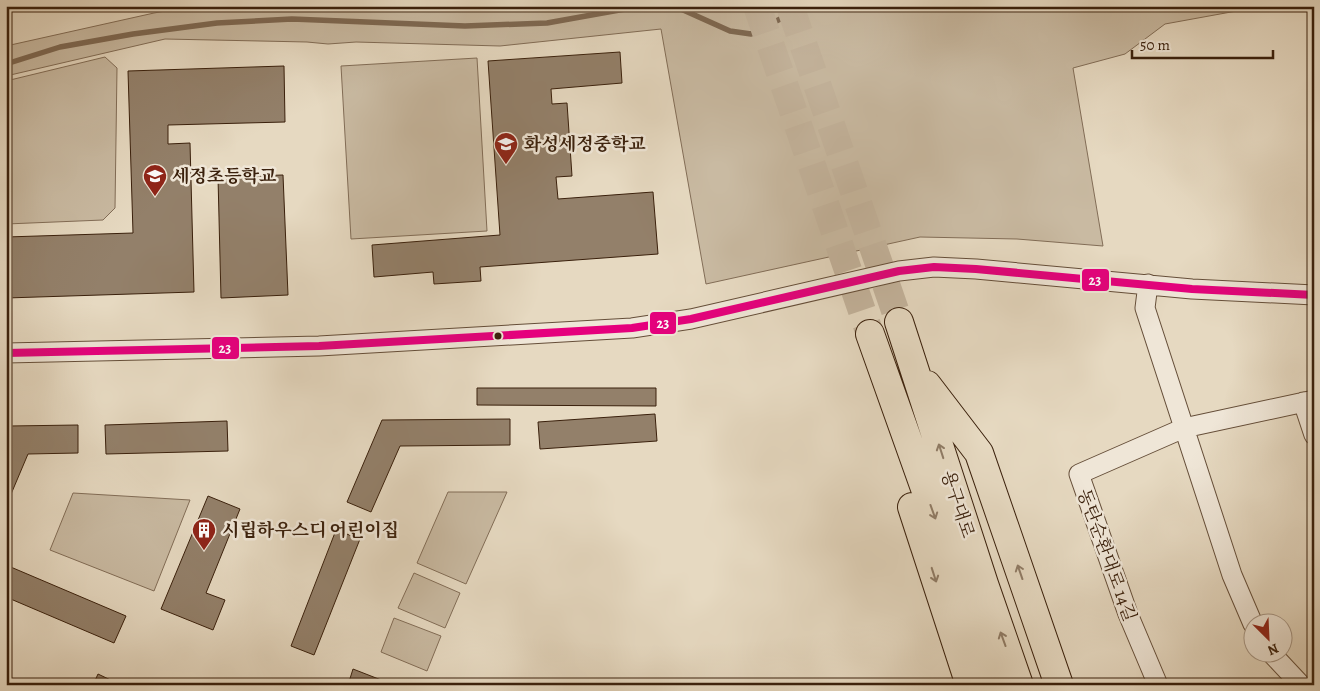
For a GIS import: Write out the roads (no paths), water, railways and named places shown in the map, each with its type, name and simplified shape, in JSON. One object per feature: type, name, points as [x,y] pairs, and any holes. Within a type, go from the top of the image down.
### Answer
[{"type":"highway","name":"용구대로","points":[[899,322],[984,584],[1019,685]]},
{"type":"highway","name":"용구대로","points":[[870,334],[995,685]]},
{"type":"highway","points":[[916,370],[979,453],[1059,685]]},
{"type":"highway","points":[[884,376],[897,461],[970,685]]},
{"type":"street","points":[[6,353],[319,346],[632,328],[691,320],[899,271],[934,267],[976,268],[1192,289],[1314,295]]},
{"type":"street","points":[[1148,284],[1145,308],[1232,575],[1249,614]]},
{"type":"street","name":"동탄순환대로 14길","points":[[1158,685],[1128,614],[1079,474],[1184,428],[1309,401],[1314,435]]},
{"type":"street","points":[[1281,664],[1301,685]]},
{"type":"waterway","points":[[6,64],[60,47],[133,34],[217,23],[292,19],[465,26],[547,23],[650,6]]},
{"type":"waterway","points":[[660,6],[681,9],[730,31],[751,34],[786,16],[796,6]]},
{"type":"tunnel","points":[[757,6],[870,334]]},
{"type":"tunnel","points":[[790,6],[899,322]]},
{"type":"place","name":"화성세정중학교","points":[[506,165]]},
{"type":"place","name":"세정초등학교","points":[[155,197]]},
{"type":"place","name":"시립하우스디 어린이집","points":[[204,551]]}]
